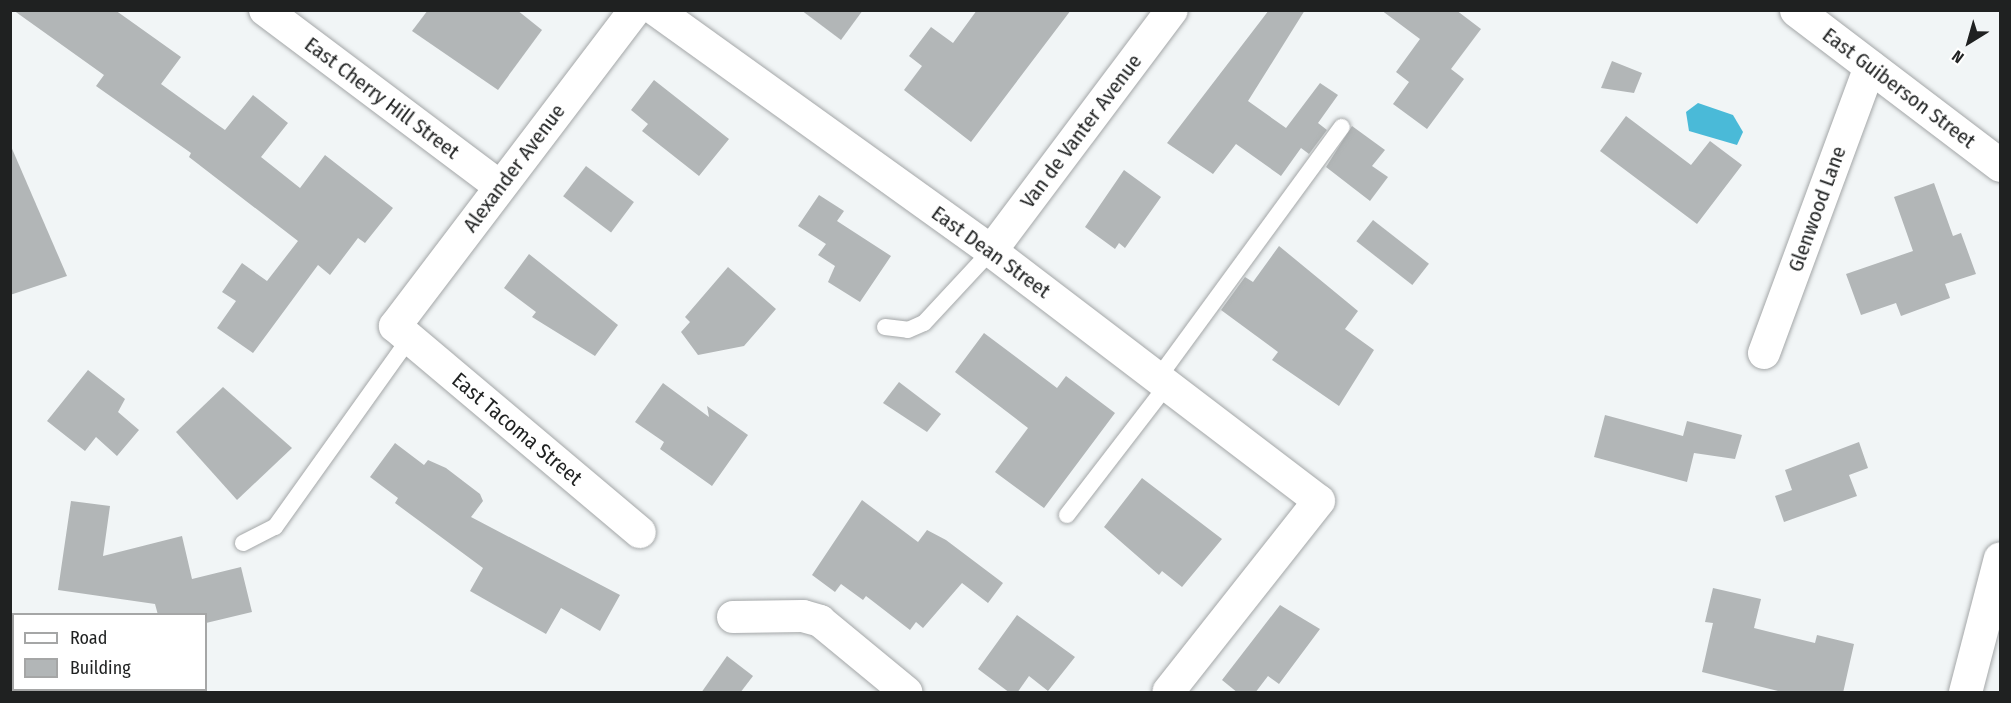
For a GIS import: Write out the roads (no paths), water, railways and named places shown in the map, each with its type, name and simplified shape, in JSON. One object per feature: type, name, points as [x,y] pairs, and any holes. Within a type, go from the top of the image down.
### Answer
[{"type":"street","name":"East Cherry Hill Street","points":[[265,10],[499,186]]},
{"type":"street","name":"Alexander Avenue","points":[[402,333],[499,186],[635,10]]},
{"type":"street","name":"East Dean Street","points":[[656,10],[991,251],[1319,501],[1168,693]]},
{"type":"street","name":"Van de Vanter Avenue","points":[[991,251],[1172,10]]},
{"type":"street","name":"East Guiberson Street","points":[[1796,10],[2001,165]]},
{"type":"street","name":"Glenwood Lane","points":[[1764,353],[1870,66]]},
{"type":"street","name":"East Tacoma Street","points":[[402,333],[640,532]]},
{"type":"street","points":[[1965,693],[2001,558]]},
{"type":"street","points":[[733,617],[803,616],[820,621],[906,693]]},
{"type":"lane","points":[[1067,515],[1342,127]]},
{"type":"lane","points":[[885,327],[908,330],[924,323],[991,251]]},
{"type":"lane","name":"Alexander Avenue","points":[[243,543],[275,527],[402,333]]},
{"type":"water","points":[[1698,103],[1733,115],[1743,132],[1737,145],[1689,131],[1686,112]]}]
